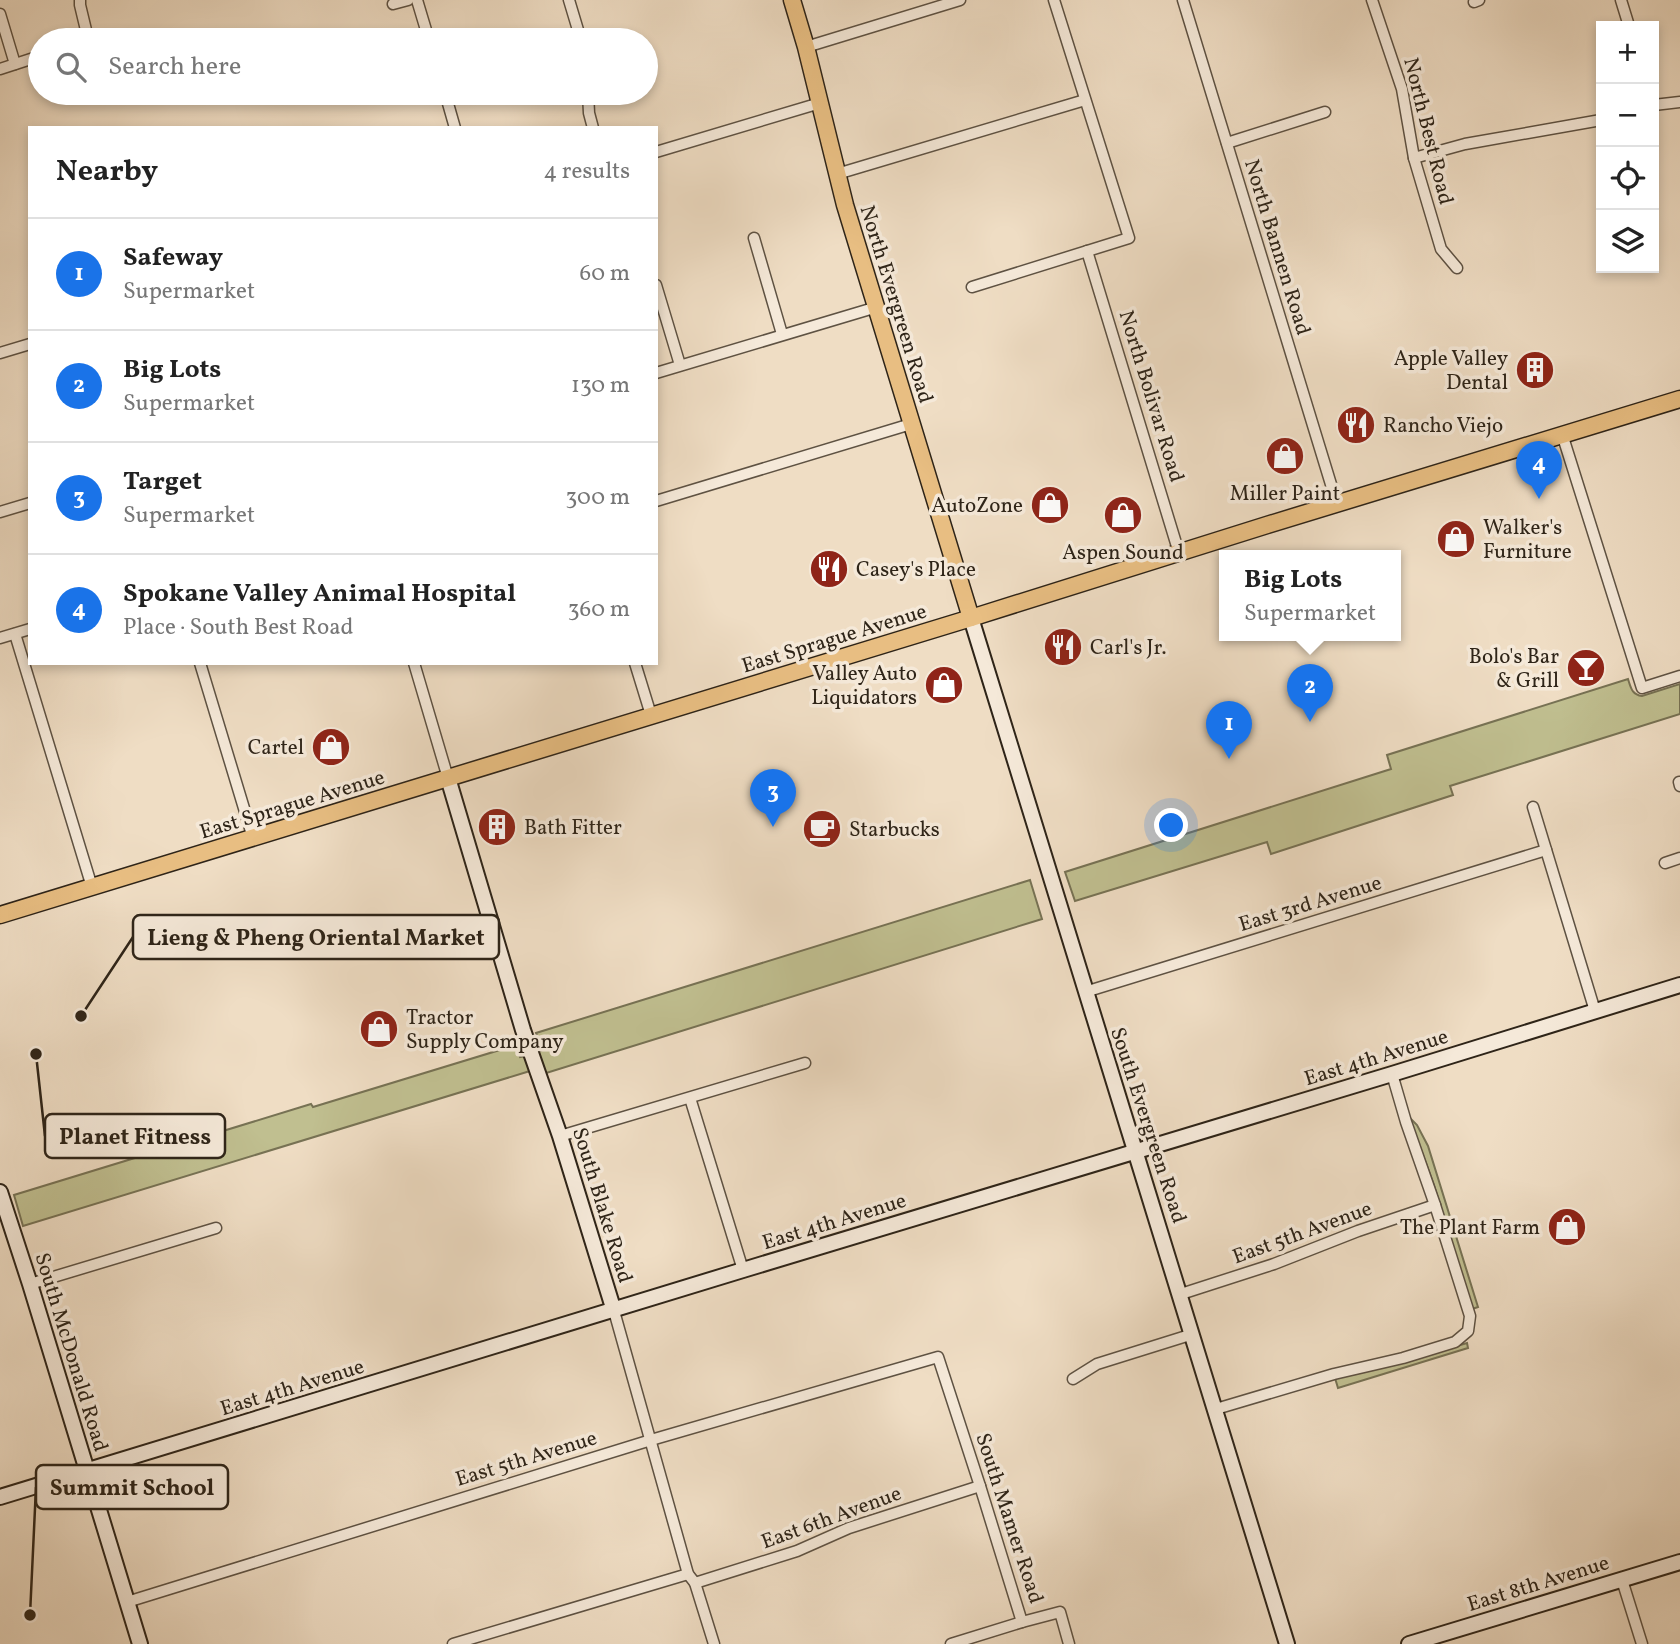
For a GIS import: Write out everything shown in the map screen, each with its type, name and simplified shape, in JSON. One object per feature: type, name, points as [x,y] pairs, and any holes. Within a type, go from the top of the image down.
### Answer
[{"type":"main road","name":"North Evergreen Road","points":[[792,0],[837,174],[971,618]]},
{"type":"main road","name":"East Sprague Avenue","points":[[0,915],[1680,399]]},
{"type":"street","points":[[80,0],[85,28]]},
{"type":"street","points":[[393,4],[408,0]]},
{"type":"street","points":[[417,0],[425,28]]},
{"type":"street","points":[[569,0],[577,28]]},
{"type":"street","points":[[806,47],[960,0]]},
{"type":"street","points":[[972,287],[1129,238],[1054,0]]},
{"type":"street","name":"North Bannen Road","points":[[1183,0],[1336,504]]},
{"type":"street","name":"North Best Road","points":[[1372,0],[1402,89],[1414,158],[1441,249],[1457,268]]},
{"type":"street","points":[[1621,0],[1627,21]]},
{"type":"street","points":[[0,14],[15,64]]},
{"type":"street","points":[[0,69],[28,60]]},
{"type":"street","points":[[837,174],[1085,100]]},
{"type":"street","points":[[1659,104],[1680,102]]},
{"type":"street","points":[[658,151],[820,103]]},
{"type":"street","points":[[448,105],[454,126]]},
{"type":"street","points":[[589,105],[592,126]]},
{"type":"street","points":[[1227,143],[1325,112]]},
{"type":"street","points":[[1414,158],[1465,144],[1596,121]]},
{"type":"street","points":[[754,238],[782,334]]},
{"type":"street","name":"North Bolivar Road","points":[[1087,251],[1179,553]]},
{"type":"street","points":[[658,292],[680,365]]},
{"type":"street","points":[[658,372],[877,307]]},
{"type":"street","points":[[0,353],[28,345]]},
{"type":"street","points":[[658,500],[911,424]]},
{"type":"street","points":[[1562,434],[1642,688],[1680,676]]},
{"type":"street","points":[[0,512],[28,504]]},
{"type":"street","name":"South Evergreen Road","points":[[971,618],[1287,1644]]},
{"type":"street","points":[[0,638],[28,630]]},
{"type":"street","points":[[15,634],[92,887]]},
{"type":"street","points":[[201,665],[253,838]]},
{"type":"street","points":[[415,665],[448,778]]},
{"type":"street","points":[[636,665],[651,715]]},
{"type":"street","name":"South Blake Road","points":[[448,778],[527,1041],[560,1136],[614,1311],[688,1574],[695,1583],[714,1644]]},
{"type":"street","points":[[1533,807],[1595,1011]]},
{"type":"street","name":"East 3rd Avenue","points":[[1085,992],[1546,850]]},
{"type":"street","points":[[1665,863],[1680,858]]},
{"type":"street","name":"East 4th Avenue","points":[[0,1497],[1680,985]]},
{"type":"street","points":[[560,1136],[806,1063]]},
{"type":"street","points":[[1216,1409],[1455,1342],[1468,1331],[1470,1316],[1392,1074]]},
{"type":"street","points":[[690,1098],[743,1270]]},
{"type":"street","name":"South McDonald Road","points":[[0,1192],[140,1644]]},
{"type":"street","name":"East 5th Avenue","points":[[1181,1294],[1274,1264],[1358,1231],[1436,1205]]},
{"type":"street","points":[[30,1284],[216,1228]]},
{"type":"street","points":[[1073,1379],[1097,1364],[1193,1334]]},
{"type":"street","name":"East 5th Avenue","points":[[127,1602],[651,1440],[938,1357]]},
{"type":"street","name":"South Mamer Road","points":[[938,1357],[1022,1622],[1060,1612],[1069,1644]]},
{"type":"street","name":"East 6th Avenue","points":[[695,1583],[797,1551],[849,1528],[980,1486]]},
{"type":"street","name":"East 8th Avenue","points":[[1409,1644],[1680,1562]]},
{"type":"street","points":[[453,1644],[688,1574]]},
{"type":"street","points":[[1622,1580],[1642,1644]]},
{"type":"street","points":[[951,1644],[1022,1622]]},
{"type":"shaded area","points":[[1628,679],[1634,693],[1642,696],[1680,684],[1680,714],[1450,786],[1453,795],[1271,854],[1267,842],[1075,901],[1065,872],[1391,769],[1387,755]]},
{"type":"shaded area","points":[[1030,880],[1042,919],[543,1074],[536,1053],[542,1050],[536,1033]]},
{"type":"shaded area","points":[[516,1045],[520,1057],[526,1056],[530,1071],[23,1226],[14,1195],[311,1104],[313,1107]]},
{"type":"shaded area","points":[[1409,1117],[1417,1125],[1428,1146],[1478,1307],[1472,1309],[1434,1185]]},
{"type":"shaded area","points":[[1467,1343],[1468,1348],[1338,1388],[1335,1378]]},
{"type":"place","name":"Apple Valley Dental","points":[[1535,370]]},
{"type":"place","name":"Rancho Viejo","points":[[1356,425]]},
{"type":"place","name":"Miller Paint","points":[[1285,456]]},
{"type":"place","name":"Spokane Valley Animal Hospital","points":[[1539,499]]},
{"type":"place","name":"AutoZone","points":[[1050,505]]},
{"type":"place","name":"Aspen Sound","points":[[1123,515]]},
{"type":"place","name":"Walker's Furniture","points":[[1456,539]]},
{"type":"place","name":"Casey's Place","points":[[829,569]]},
{"type":"place","name":"Carl's Jr.","points":[[1063,647]]},
{"type":"place","name":"Bolo's Bar & Grill","points":[[1586,668]]},
{"type":"place","name":"Valley Auto Liquidators","points":[[944,685]]},
{"type":"place","name":"Big Lots","points":[[1310,722]]},
{"type":"place","name":"Cartel","points":[[331,747]]},
{"type":"place","name":"Safeway","points":[[1229,759]]},
{"type":"place","name":"Bath Fitter","points":[[497,827]]},
{"type":"place","name":"Target","points":[[773,827]]},
{"type":"place","name":"Starbucks","points":[[822,829]]},
{"type":"place","name":"Lieng & Pheng Oriental Market","points":[[81,1016]]},
{"type":"place","name":"Tractor Supply Company","points":[[379,1029]]},
{"type":"place","name":"Planet Fitness","points":[[36,1054]]},
{"type":"place","name":"The Plant Farm","points":[[1567,1227]]},
{"type":"place","name":"Summit School","points":[[30,1615]]}]
